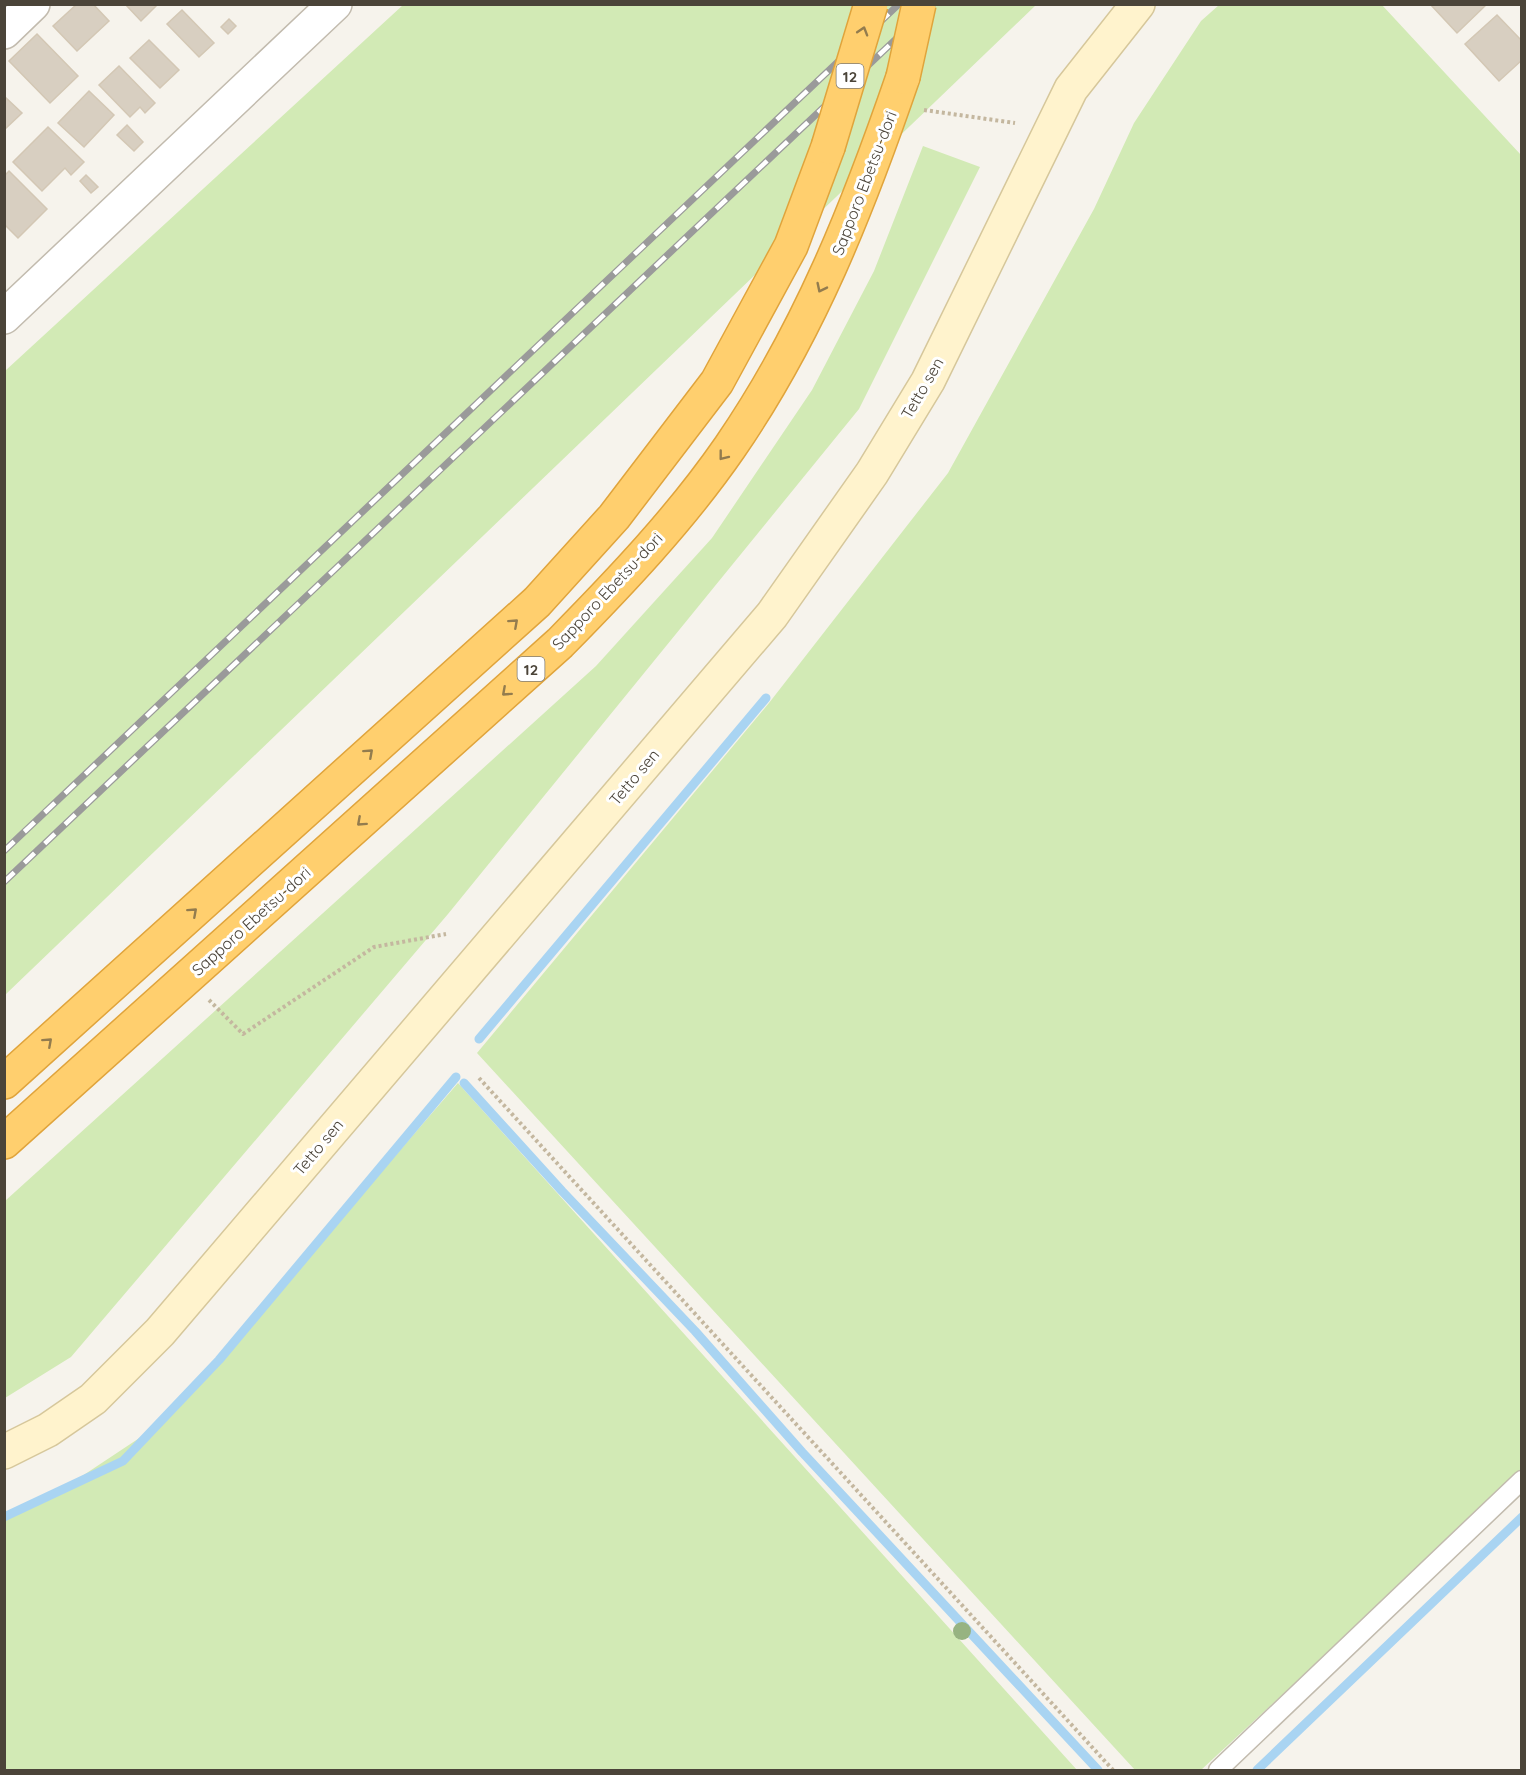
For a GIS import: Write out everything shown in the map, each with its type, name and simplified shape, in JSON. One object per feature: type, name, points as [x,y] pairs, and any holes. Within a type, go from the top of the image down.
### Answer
[{"type":"highway","name":"12","points":[[4,1082],[537,602],[614,517],[717,382],[791,246],[828,147],[871,4]]},
{"type":"highway","name":"Sapporo Ebetsu-dori","points":[[4,1142],[560,643],[618,585],[673,520],[729,448],[775,377],[832,266],[869,175],[903,77],[919,4]]},
{"type":"street","points":[[4,32],[33,4]]},
{"type":"street","points":[[4,317],[335,4]]},
{"type":"street","name":"Tetto sen","points":[[4,1452],[48,1430],[93,1399],[160,1332],[772,615],[872,473],[928,381],[1071,89],[1138,4]]},
{"type":"lane","points":[[1218,1770],[1521,1480]]},
{"type":"path","points":[[922,110],[1016,123]]},
{"type":"path","points":[[206,996],[243,1034],[374,947],[446,934]]},
{"type":"path","points":[[479,1078],[1113,1770]]},
{"type":"green space","points":[[403,5],[1036,5],[5,995],[5,371]]},
{"type":"green space","points":[[1219,5],[1382,5],[1521,155],[1521,1474],[1201,1770],[1135,1770],[477,1053],[769,703],[948,473],[1094,209],[1134,123],[1201,21]]},
{"type":"green space","points":[[923,146],[980,167],[859,409],[448,914],[71,1357],[5,1398],[5,1201],[596,666],[712,538],[812,390],[874,271]]},
{"type":"green space","points":[[458,1083],[1077,1770],[5,1770],[5,1517],[49,1498],[168,1419]]},
{"type":"building","points":[[77,4],[93,4],[109,21],[77,51],[53,26]]},
{"type":"building","points":[[125,4],[158,4],[141,21]]},
{"type":"building","points":[[1430,4],[1487,4],[1457,33]]},
{"type":"building","points":[[182,10],[214,43],[199,57],[167,24]]},
{"type":"building","points":[[1497,15],[1522,41],[1522,60],[1499,81],[1465,44]]},
{"type":"building","points":[[229,19],[236,26],[228,34],[221,27]]},
{"type":"building","points":[[37,34],[78,76],[50,103],[9,61]]},
{"type":"building","points":[[149,40],[179,70],[160,88],[130,58]]},
{"type":"building","points":[[119,66],[155,103],[145,113],[140,107],[130,117],[99,85]]},
{"type":"building","points":[[89,91],[114,115],[84,147],[58,123]]},
{"type":"building","points":[[4,96],[22,113],[4,130]]},
{"type":"building","points":[[127,125],[143,142],[134,151],[117,135]]},
{"type":"building","points":[[48,127],[84,162],[71,175],[65,168],[42,191],[13,162]]},
{"type":"building","points":[[9,171],[47,209],[18,238],[4,224],[4,176]]},
{"type":"building","points":[[86,175],[98,187],[91,193],[80,181]]},
{"type":"waterway","points":[[479,1039],[766,698]]},
{"type":"waterway","points":[[4,1517],[123,1461],[219,1360],[456,1077]]},
{"type":"waterway","points":[[464,1083],[562,1191],[695,1331],[802,1452],[1098,1770]]},
{"type":"waterway","points":[[1257,1770],[1522,1517]]},
{"type":"railway","points":[[4,851],[899,4]]},
{"type":"railway","points":[[4,882],[933,4]]}]
